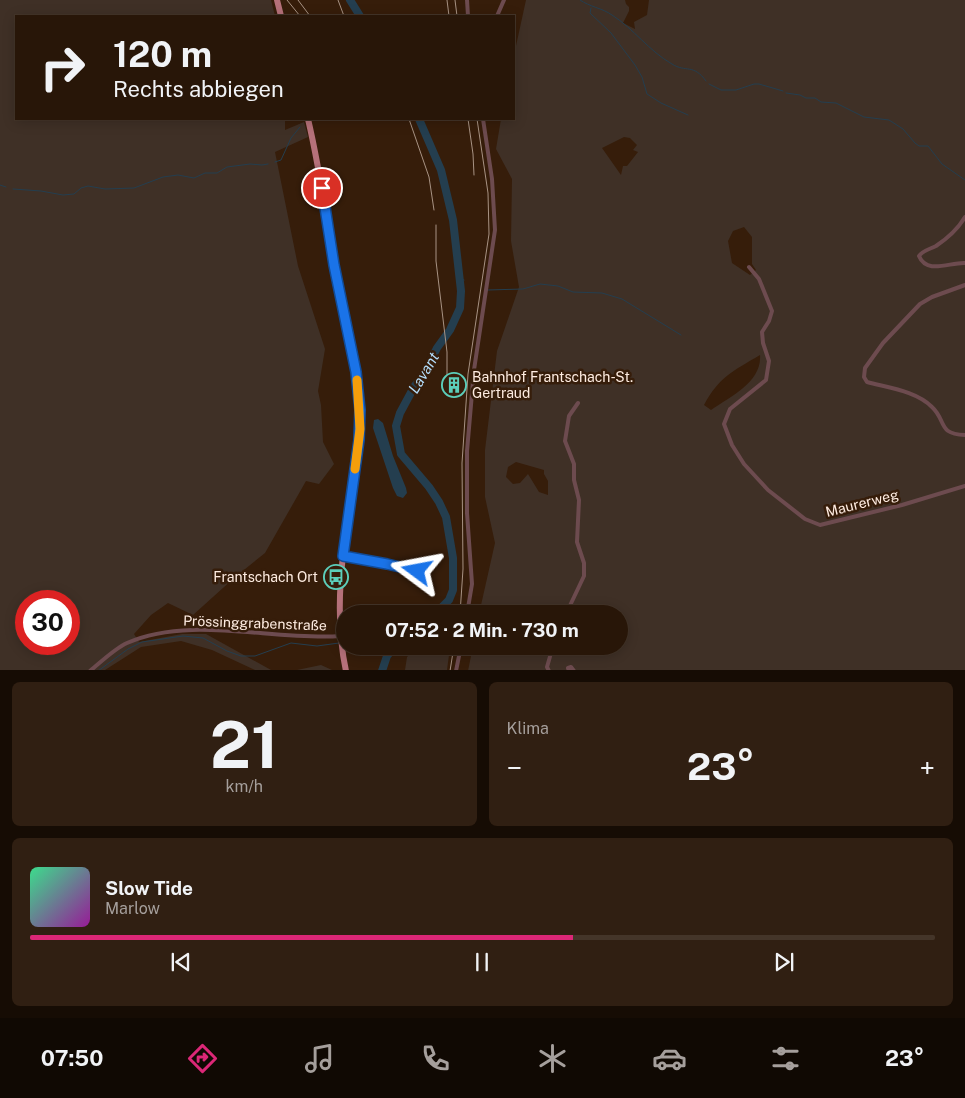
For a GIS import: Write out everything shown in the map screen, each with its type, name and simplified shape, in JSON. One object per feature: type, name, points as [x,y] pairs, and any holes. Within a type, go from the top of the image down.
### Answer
[{"type":"main road","points":[[277,0],[281,15]]},
{"type":"main road","points":[[308,120],[316,152],[334,265],[356,372],[359,397],[359,440],[343,556],[339,605]]},
{"type":"main road","points":[[343,655],[346,670]]},
{"type":"street","points":[[466,0],[468,15]]},
{"type":"street","points":[[497,15],[504,0]]},
{"type":"street","points":[[468,605],[472,584],[467,514],[467,451],[474,370],[495,230],[492,179],[483,120]]},
{"type":"street","points":[[965,216],[958,228],[949,236],[919,256],[922,263],[930,267],[965,263]]},
{"type":"street","name":"Maurerweg","points":[[749,266],[759,279],[772,311],[769,321],[762,332],[763,343],[769,361],[768,368],[766,380],[730,409],[724,424],[732,445],[744,464],[768,490],[805,519],[820,525],[902,505],[965,486]]},
{"type":"street","points":[[965,285],[932,297],[920,304],[883,343],[865,368],[864,377],[867,382],[913,395],[926,401],[935,410],[945,430],[965,435]]},
{"type":"street","points":[[570,605],[584,576],[584,563],[577,542],[579,500],[574,480],[574,464],[565,441],[569,416],[578,403]]},
{"type":"street","points":[[343,556],[417,571]]},
{"type":"street","name":"Prössinggrabenstraße","points":[[90,670],[124,644],[142,637],[189,630],[292,635],[336,640]]},
{"type":"street","points":[[456,670],[459,655]]},
{"type":"street","points":[[549,670],[547,666],[550,655]]},
{"type":"street","points":[[569,670],[568,668],[571,667],[574,670]]},
{"type":"shaded area","points":[[0,0],[271,0],[275,15],[15,15],[15,120],[285,120],[285,130],[304,122],[308,137],[275,152],[298,266],[325,349],[318,391],[321,405],[323,442],[334,464],[319,484],[306,481],[265,553],[193,615],[168,603],[151,615],[134,634],[139,642],[182,634],[206,634],[271,670],[255,670],[212,650],[181,641],[141,647],[105,670],[0,670]]},
{"type":"shaded area","points":[[526,0],[625,0],[629,11],[623,23],[635,29],[634,22],[647,15],[649,0],[965,0],[965,670],[468,670],[471,655],[628,655],[628,605],[481,605],[495,543],[485,497],[485,450],[497,351],[519,287],[511,241],[512,179],[496,149],[501,120],[515,120],[515,50]],"holes":[[[624,137],[630,138],[637,145],[633,150],[638,152],[627,166],[623,166],[621,175],[602,148]],[[744,227],[752,237],[752,264],[756,270],[750,275],[732,263],[728,241],[733,231]],[[760,355],[759,365],[751,381],[736,394],[711,410],[704,405],[715,388],[734,370]],[[516,462],[544,470],[548,481],[548,495],[539,492],[528,474],[520,483],[513,484],[506,477],[508,467]]]},
{"type":"shaded area","points":[[409,655],[449,655],[447,670],[405,670]]},
{"type":"shaded area","points":[[321,665],[332,670],[297,670]]},
{"type":"water","points":[[378,419],[383,423],[393,456],[406,488],[407,493],[403,498],[397,496],[393,488],[373,428],[374,420]]},
{"type":"waterway","name":"Lavant","points":[[350,0],[359,15]]},
{"type":"waterway","points":[[580,0],[612,15],[664,59],[677,67],[697,72],[706,81]]},
{"type":"waterway","points":[[591,8],[590,13],[611,33],[635,65],[642,77],[647,94],[661,103],[688,115]]},
{"type":"waterway","points":[[709,84],[721,90],[736,90],[759,84],[783,91]]},
{"type":"waterway","points":[[786,93],[806,98],[815,98],[821,102],[836,103],[864,117],[889,120],[903,129],[919,146],[928,146],[942,164],[965,180]]},
{"type":"waterway","name":"Lavant","points":[[419,120],[441,170],[453,220],[461,291],[460,308],[450,330],[437,348],[424,374],[414,387],[400,413],[396,426],[401,454],[429,487],[446,517],[453,558],[453,590],[449,600],[444,605]]},
{"type":"waterway","points":[[275,162],[281,160],[291,138],[300,127]]},
{"type":"waterway","points":[[13,189],[63,195],[74,194],[81,188],[88,186],[105,189],[134,188],[163,177],[178,175],[194,178],[205,173],[217,173],[227,167],[268,164]]},
{"type":"waterway","points":[[0,185],[6,187]]},
{"type":"waterway","name":"Lavant","points":[[460,279],[464,280]]},
{"type":"waterway","points":[[488,290],[523,289],[540,284],[558,286],[573,292],[602,293],[622,299],[681,335]]},
{"type":"waterway","points":[[99,670],[128,649],[142,642],[183,636],[203,638],[241,656],[255,656],[291,643],[317,646],[336,643]]},
{"type":"waterway","name":"Lavant","points":[[382,670],[388,655]]},
{"type":"railway","points":[[287,0],[299,15]]},
{"type":"railway","points":[[298,0],[309,15]]},
{"type":"railway","points":[[338,0],[344,15]]},
{"type":"railway","points":[[447,0],[449,15]]},
{"type":"railway","points":[[455,0],[457,15]]},
{"type":"railway","points":[[409,120],[429,177],[434,210]]},
{"type":"railway","points":[[468,120],[474,175]]},
{"type":"railway","points":[[461,605],[463,569],[462,463],[468,374],[489,234],[488,193],[477,120]]},
{"type":"railway","points":[[436,225],[436,261],[447,352],[447,391]]},
{"type":"railway","points":[[450,670],[453,655]]},
{"type":"slow traffic","points":[[355,469],[360,429],[357,380]]},
{"type":"place","name":"Bahnhof Frantschach-St. Gertraud","points":[[454,385]]},
{"type":"place","name":"Frantschach Ort","points":[[336,577]]},
{"type":"route","points":[[322,188],[345,326],[356,372],[360,410],[359,440],[343,556],[417,571]]}]
